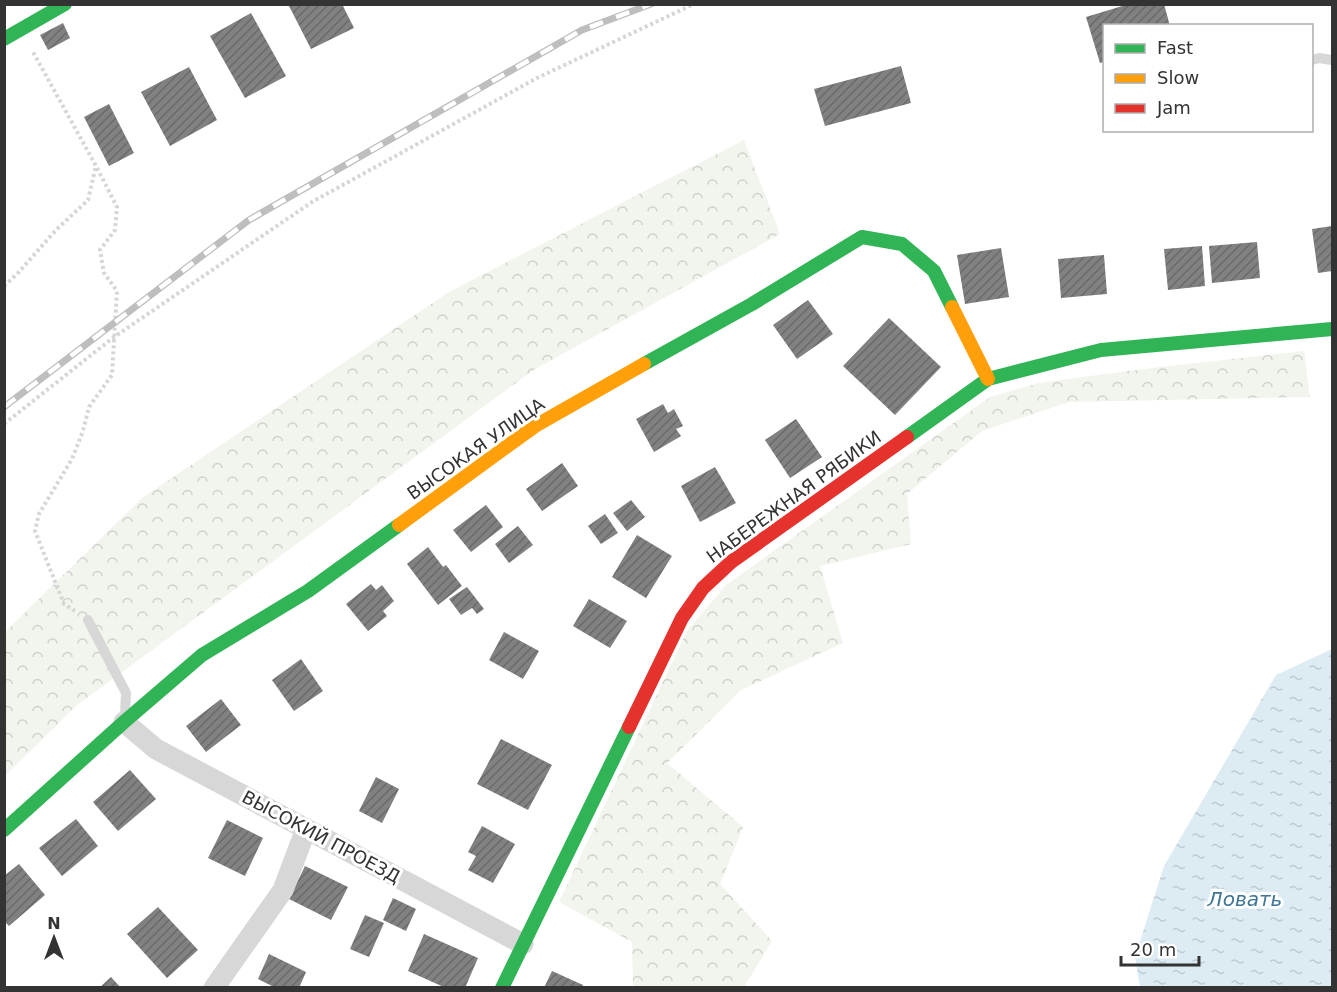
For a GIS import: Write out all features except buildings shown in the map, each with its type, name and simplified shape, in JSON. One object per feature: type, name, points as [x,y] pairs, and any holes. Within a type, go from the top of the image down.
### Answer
[{"type":"street","points":[[4,39],[65,4]]},
{"type":"street","name":"ВЫСОКАЯ УЛИЦА","points":[[4,830],[202,655],[308,591],[535,426],[752,304],[862,237],[902,244],[934,271],[988,379]]},
{"type":"street","name":"НАБЕРЕЖНАЯ РЯБИКИ","points":[[502,987],[682,618],[704,588],[730,562],[988,379],[1101,350],[1332,328]]},
{"type":"street","name":"ВЫСОКИЙ ПРОЕЗД","points":[[124,722],[156,748],[523,944]]},
{"type":"street","points":[[214,987],[283,890],[306,829]]},
{"type":"lane","points":[[1313,60],[1332,60]]},
{"type":"lane","points":[[88,620],[126,693],[124,722]]},
{"type":"path","points":[[4,423],[114,337],[312,202],[537,78],[694,4]]},
{"type":"path","points":[[21,30],[117,207],[115,230],[100,250],[104,273],[117,291],[112,375],[89,407],[72,459],[39,514],[35,531],[64,604],[88,620]]},
{"type":"path","points":[[4,286],[56,230],[88,201],[96,166]]},
{"type":"green space","points":[[744,140],[780,234],[535,369],[77,705],[5,776],[5,632],[142,498],[449,292]]},
{"type":"green space","points":[[1304,351],[1310,397],[1069,402],[982,431],[907,494],[911,544],[820,566],[843,643],[741,690],[667,763],[743,827],[720,884],[772,941],[744,987],[633,987],[632,942],[559,902],[687,631],[726,585],[990,397],[1039,383]]},
{"type":"water","name":"Ловать","points":[[1332,649],[1332,987],[1140,987],[1135,957],[1164,866],[1276,675]]},
{"type":"railway","points":[[4,407],[249,220],[582,30],[651,4]]},
{"type":"traffic: fast","points":[[4,39],[65,4]]},
{"type":"traffic: fast","points":[[644,364],[752,304],[862,237],[902,244],[934,271],[952,307]]},
{"type":"traffic: fast","points":[[907,437],[988,379],[1101,350],[1332,329]]},
{"type":"traffic: fast","points":[[4,830],[202,655],[308,591],[399,525]]},
{"type":"traffic: fast","points":[[502,988],[629,727]]},
{"type":"traffic: slow","points":[[952,307],[988,379]]},
{"type":"traffic: slow","points":[[399,525],[535,426],[644,364]]},
{"type":"traffic: jam","points":[[629,727],[682,618],[703,588],[731,562],[907,437]]}]
